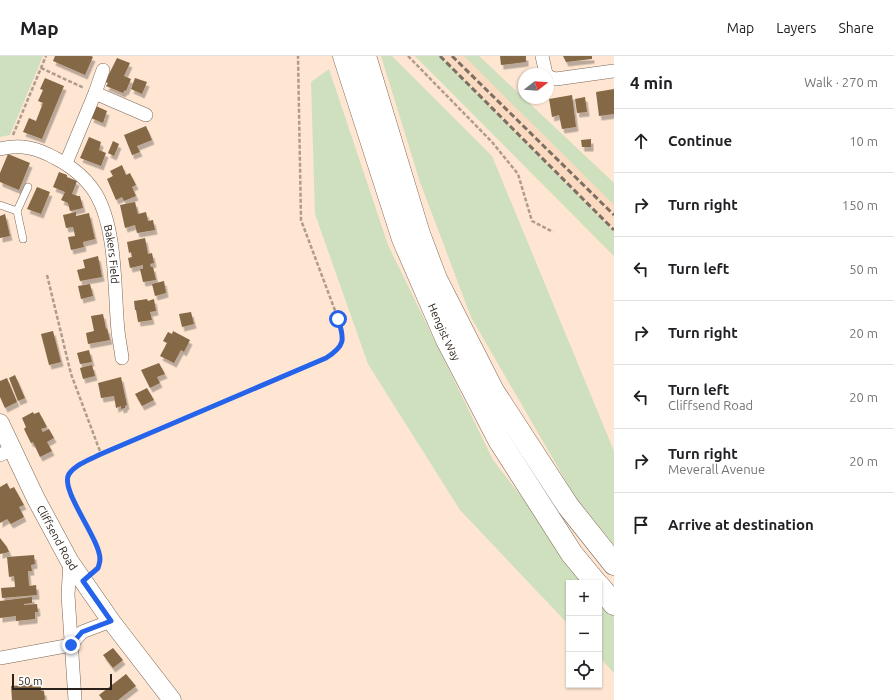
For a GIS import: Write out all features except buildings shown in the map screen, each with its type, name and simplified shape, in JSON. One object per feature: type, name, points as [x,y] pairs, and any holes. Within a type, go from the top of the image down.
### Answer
[{"type":"highway","name":"Hengist Way","points":[[344,56],[403,239],[447,340],[499,440],[572,554],[594,580]]},
{"type":"highway","name":"Hengist Way","points":[[365,56],[419,234],[436,279],[492,391],[568,506],[614,564]]},
{"type":"highway","points":[[602,590],[614,604]]},
{"type":"street","points":[[542,56],[545,68]]},
{"type":"street","points":[[66,163],[103,70]]},
{"type":"street","points":[[554,78],[614,71]]},
{"type":"street","points":[[95,93],[146,115]]},
{"type":"street","name":"Bakers Field","points":[[6,149],[30,147],[66,163],[89,184],[95,194],[105,216],[111,245],[118,332],[122,358]]},
{"type":"street","name":"Cliffsend Road","points":[[0,423],[6,452],[36,499],[70,562],[111,621],[172,700]]},
{"type":"street","points":[[70,562],[68,595],[75,700]]},
{"type":"street","points":[[0,658],[71,645],[82,632],[111,621]]},
{"type":"lane","points":[[23,239],[17,211],[28,187]]},
{"type":"lane","points":[[0,205],[17,211]]},
{"type":"path","points":[[6,149],[13,136],[46,56]]},
{"type":"path","points":[[83,581],[98,568],[100,558],[70,491],[67,480],[69,474],[76,467],[101,454],[326,358],[338,350],[342,342],[342,329],[301,220],[298,56]]},
{"type":"path","points":[[408,56],[492,142],[518,174],[532,221],[553,232]]},
{"type":"path","points":[[41,68],[95,93]]},
{"type":"path","points":[[47,275],[71,374],[101,454]]},
{"type":"shaded area","points":[[415,56],[479,56],[518,93],[518,104],[530,104],[614,183],[614,256]]},
{"type":"green space","points":[[0,56],[43,56],[10,135],[0,137]]},
{"type":"green space","points":[[381,56],[392,56],[492,156],[614,451],[614,545],[574,495],[471,317],[420,182]]},
{"type":"green space","points":[[415,56],[440,56],[614,232],[614,256]]},
{"type":"green space","points":[[464,56],[479,56],[518,93],[518,104],[530,104],[614,183],[614,205]]},
{"type":"green space","points":[[329,69],[388,245],[493,460],[586,580],[566,580],[566,622],[460,510],[368,364],[315,214],[311,82]]},
{"type":"green space","points":[[602,602],[614,617],[614,673],[602,660]]},
{"type":"railway","points":[[440,56],[614,230]]},
{"type":"railway","points":[[452,56],[614,215]]},
{"type":"route","points":[[71,645],[82,632],[111,621],[83,581],[92,575],[98,568],[100,558],[70,491],[67,480],[69,474],[76,467],[101,454],[326,358],[338,350],[342,342],[342,329],[338,319]]}]
